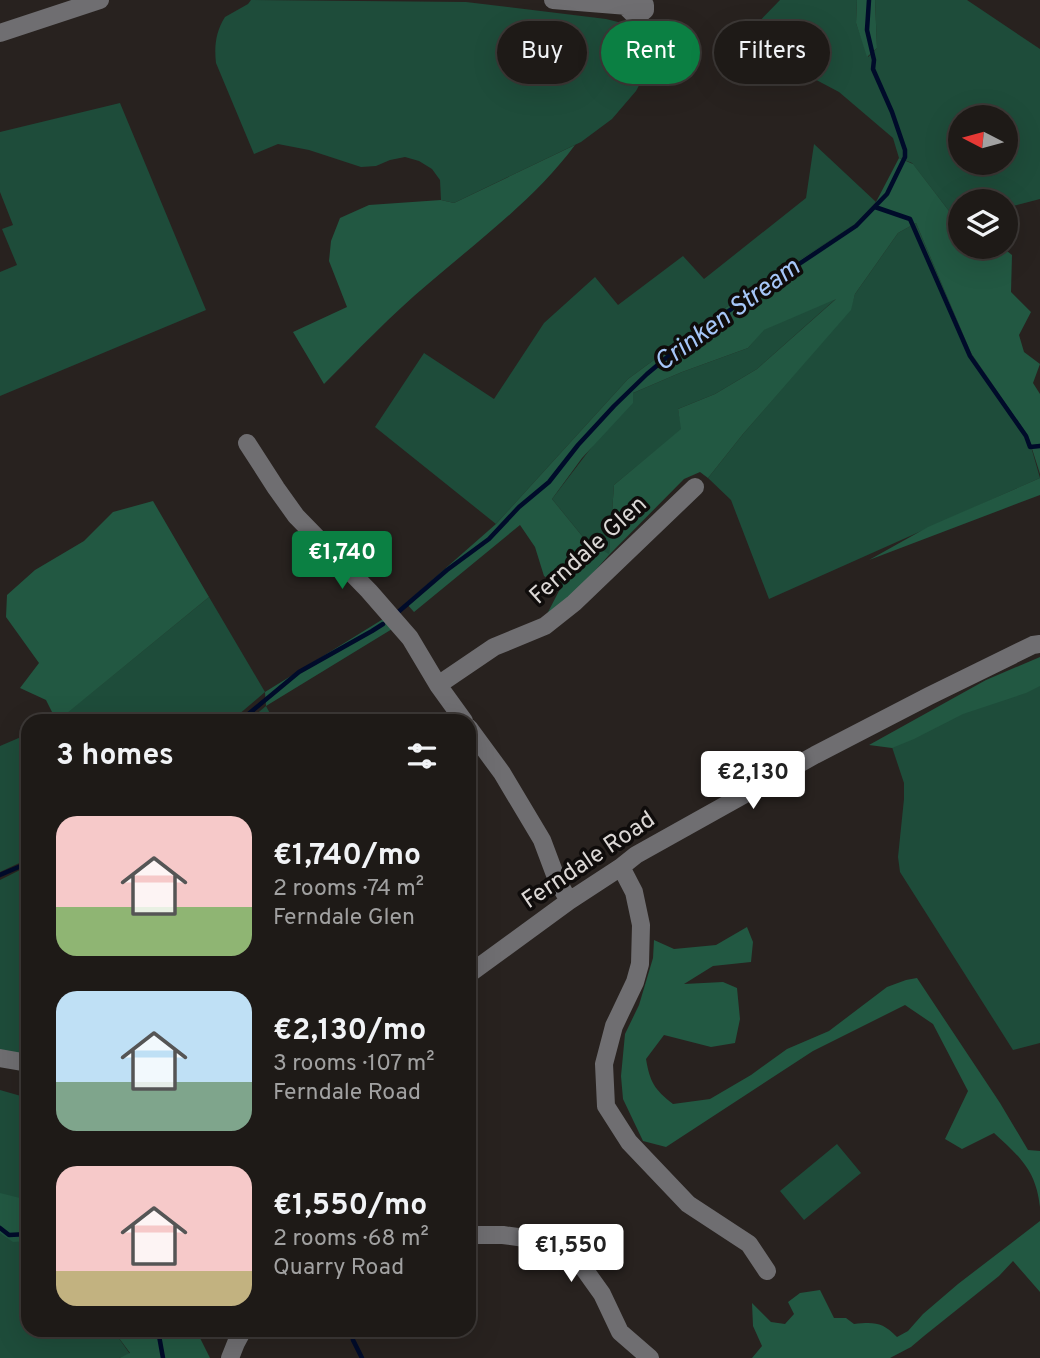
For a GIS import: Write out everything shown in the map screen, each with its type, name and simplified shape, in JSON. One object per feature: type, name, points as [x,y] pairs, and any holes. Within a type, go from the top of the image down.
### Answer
[{"type":"street","points":[[0,33],[100,0]]},
{"type":"street","points":[[553,0],[638,2]]},
{"type":"street","points":[[247,443],[296,516],[411,638],[438,685],[459,714]]},
{"type":"street","name":"Ferndale Glen","points":[[438,685],[494,647],[545,626],[574,603],[695,487]]},
{"type":"street","name":"Ferndale Road","points":[[476,969],[636,855],[691,823],[929,696],[1040,644]]},
{"type":"street","points":[[476,737],[502,772],[542,840],[557,880],[569,901]]},
{"type":"street","points":[[621,867],[634,892],[641,925],[641,953],[635,982],[614,1026],[604,1064],[606,1106],[629,1142],[688,1205],[749,1244],[767,1271]]},
{"type":"street","points":[[0,1058],[21,1062]]},
{"type":"street","points":[[476,1235],[503,1235],[560,1243],[582,1266],[602,1294],[620,1332],[650,1358]]},
{"type":"street","points":[[230,1358],[239,1337]]},
{"type":"green space","points":[[251,0],[466,2],[606,19],[614,21],[601,21],[601,84],[640,84],[612,119],[581,142],[454,203],[441,200],[440,180],[432,169],[405,157],[376,166],[361,167],[309,150],[278,144],[254,154],[216,63],[215,51],[218,33],[225,17]]},
{"type":"green space","points":[[780,0],[857,0],[856,23],[868,57],[877,48],[875,0],[967,0],[1040,49],[1040,199],[1018,205],[1018,189],[948,189],[948,210],[912,163],[899,158],[893,138],[839,92],[824,84],[830,84],[830,21],[760,21]]},
{"type":"green space","points":[[857,0],[875,0],[877,48],[867,57],[856,23]]},
{"type":"green space","points":[[120,103],[206,310],[0,396],[0,272],[17,265],[2,229],[13,225],[0,192],[0,132]]},
{"type":"green space","points":[[814,144],[876,202],[857,223],[722,310],[628,379],[496,524],[375,427],[424,353],[494,399],[544,323],[595,277],[618,305],[683,256],[704,279],[806,198]]},
{"type":"green space","points":[[575,145],[524,201],[401,308],[324,384],[293,332],[347,307],[329,261],[331,241],[340,218],[369,205],[441,200],[454,203]]},
{"type":"green space","points":[[899,158],[913,164],[948,210],[948,259],[1012,259],[1011,292],[1031,312],[1019,335],[1024,352],[1040,364],[1033,383],[1040,394],[1040,474],[1028,436],[971,353],[916,223],[898,233],[855,294],[851,310],[708,478],[700,472],[684,479],[568,601],[545,618],[561,587],[544,576],[535,547],[520,525],[414,612],[406,603],[496,524],[628,379],[722,310],[857,223],[876,202]],"holes":[[[836,299],[757,369],[715,394],[678,409],[681,429],[614,485],[609,554],[587,542],[552,499],[582,458],[633,403],[633,393],[748,348],[764,330]]]},
{"type":"green space","points":[[916,223],[971,353],[1028,436],[1040,478],[769,599],[731,500],[708,478],[850,310],[855,294],[898,233]]},
{"type":"green space","points":[[839,296],[757,369],[715,394],[678,409],[682,429],[614,485],[609,555],[587,542],[552,499],[633,393],[748,348],[763,330]]},
{"type":"green space","points":[[1040,478],[1040,495],[869,560],[928,527]]},
{"type":"green space","points":[[153,501],[209,597],[66,714],[53,714],[46,700],[20,688],[39,663],[6,617],[7,595],[35,570],[84,541],[113,512]]},
{"type":"green space","points":[[209,597],[265,692],[239,714],[66,714]]},
{"type":"green space","points":[[388,616],[397,626],[266,706],[265,692]]},
{"type":"green space","points":[[1040,657],[1040,686],[963,714],[892,748],[869,745],[986,680]]},
{"type":"green space","points":[[1040,660],[1040,1043],[1013,1050],[900,872],[898,857],[904,783],[888,735]]},
{"type":"green space","points":[[266,706],[270,714],[256,714]]},
{"type":"green space","points":[[21,737],[21,862],[0,872],[0,746]]},
{"type":"green space","points":[[21,870],[21,1055],[0,1051],[0,880]]},
{"type":"green space","points":[[747,927],[753,942],[751,962],[713,966],[684,984],[723,982],[737,988],[740,1019],[735,1043],[711,1047],[664,1035],[646,1059],[651,1079],[661,1094],[673,1104],[710,1099],[751,1075],[787,1049],[829,1031],[887,987],[917,978],[1028,1150],[1040,1151],[1040,1207],[1031,1174],[1012,1149],[994,1133],[962,1149],[945,1139],[968,1091],[933,1024],[905,1005],[813,1051],[666,1147],[643,1141],[623,1099],[621,1076],[625,1034],[639,1005],[653,958],[654,940],[674,949],[716,945]]},
{"type":"green space","points":[[0,1090],[21,1096],[21,1337],[118,1337],[130,1354],[119,1358],[0,1358]]},
{"type":"green space","points":[[837,1144],[861,1173],[804,1220],[780,1191]]},
{"type":"green space","points":[[0,1193],[21,1198],[21,1241],[13,1242],[0,1233]]},
{"type":"green space","points":[[1040,1221],[1040,1292],[1013,1261],[999,1276],[911,1347],[890,1358],[752,1358],[762,1346],[753,1326],[752,1303],[771,1322],[785,1324],[794,1314],[788,1302],[800,1293],[820,1290],[834,1318],[846,1318],[854,1324],[878,1324],[897,1337],[908,1331],[923,1314],[958,1284]]},
{"type":"green space","points":[[118,1337],[200,1337],[210,1358],[119,1358],[130,1353]]},
{"type":"waterway","name":"Crinken Stream","points":[[397,613],[447,570],[489,539],[519,507],[549,482],[578,445],[647,374],[697,332],[856,226],[887,194],[905,157],[905,150],[873,69],[874,60],[867,30],[869,0]]},
{"type":"waterway","points":[[875,207],[910,219],[970,356],[1026,436],[1030,447],[1040,446]]},
{"type":"waterway","name":"Crinken Stream","points":[[248,714],[299,672],[383,624]]},
{"type":"waterway","name":"Crinken Stream","points":[[0,875],[21,866]]},
{"type":"waterway","name":"Crinken Stream","points":[[0,1228],[9,1235],[21,1234]]},
{"type":"waterway","name":"Crinken Stream","points":[[159,1337],[163,1358]]},
{"type":"waterway","points":[[352,1337],[362,1358]]}]
